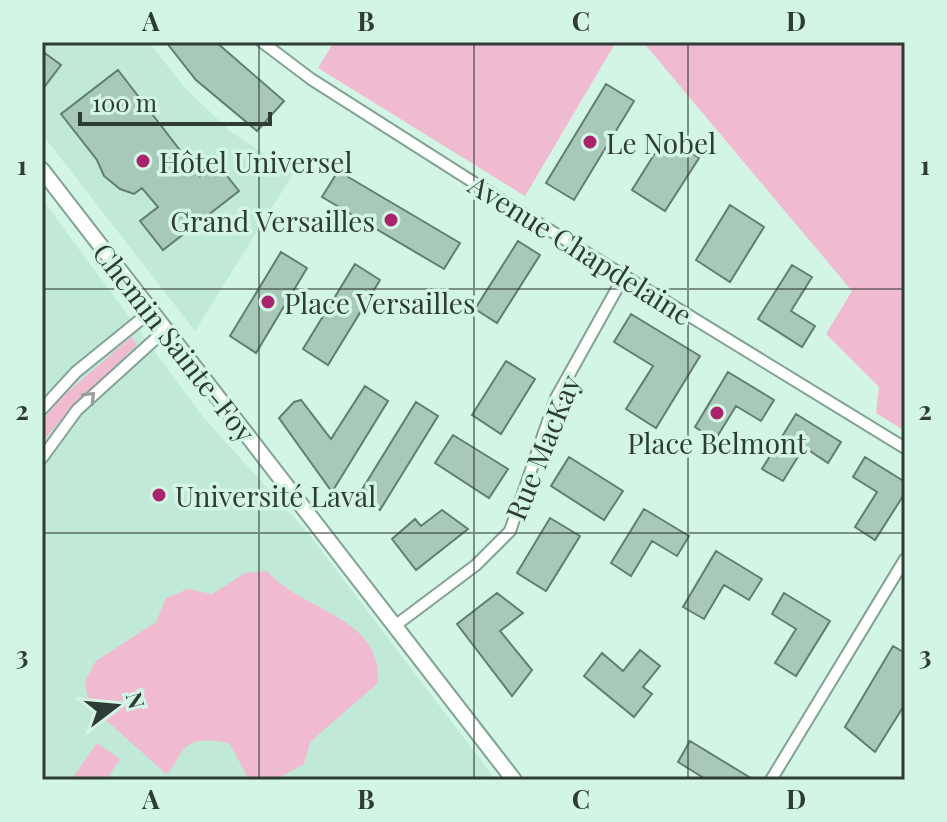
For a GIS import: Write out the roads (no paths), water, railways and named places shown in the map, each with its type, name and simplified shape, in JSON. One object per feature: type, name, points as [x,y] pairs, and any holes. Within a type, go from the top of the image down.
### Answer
[{"type":"main road","name":"Chemin Sainte-Foy","points":[[42,170],[514,780]]},
{"type":"street","name":"Avenue Chapdelaine","points":[[262,42],[311,79],[905,448]]},
{"type":"street","name":"Rue MacKay","points":[[396,625],[476,565],[510,531],[556,398],[624,276]]},
{"type":"street","points":[[42,409],[76,372],[150,312]]},
{"type":"street","points":[[42,458],[77,410],[164,331]]},
{"type":"street","points":[[771,780],[905,559]]},
{"type":"place","name":"Le Nobel","points":[[590,142]]},
{"type":"place","name":"Hôtel Universel","points":[[143,161]]},
{"type":"place","name":"Grand Versailles","points":[[391,220]]},
{"type":"place","name":"Place Versailles","points":[[268,302]]},
{"type":"place","name":"Place Belmont","points":[[717,413]]},
{"type":"place","name":"Université Laval","points":[[159,495]]}]
